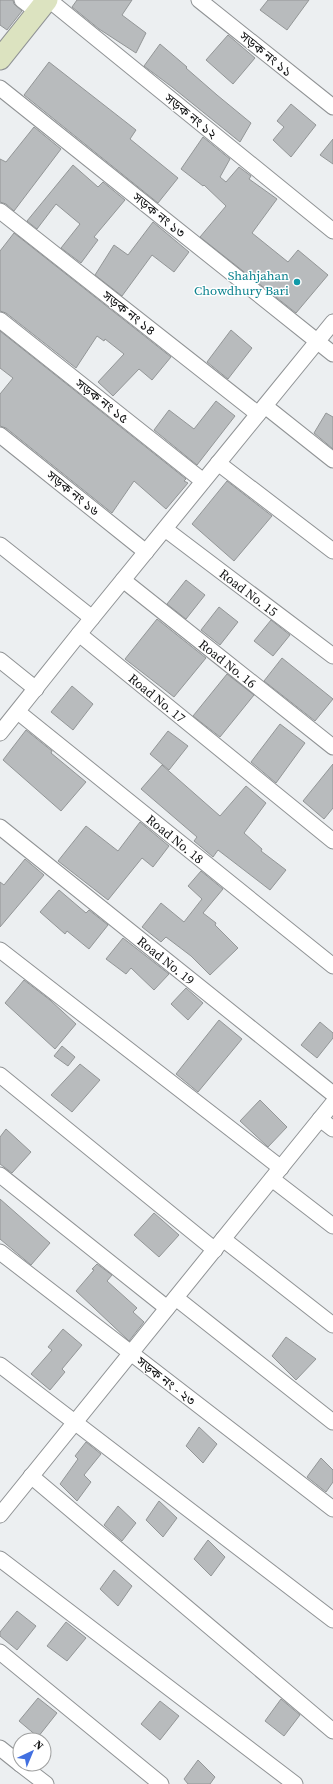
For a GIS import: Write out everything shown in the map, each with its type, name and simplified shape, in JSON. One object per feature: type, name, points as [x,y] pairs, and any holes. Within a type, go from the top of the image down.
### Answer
[{"type":"street","name":"সড়ক নং ১১","points":[[199,0],[333,107]]},
{"type":"street","points":[[0,59],[39,3]]},
{"type":"street","name":"সড়ক নং ১২","points":[[39,3],[333,231]]},
{"type":"street","name":"সড়ক নং ১৩","points":[[0,88],[317,342]]},
{"type":"street","name":"সড়ক নং ১৪","points":[[0,211],[261,410],[333,460]]},
{"type":"street","name":"সড়ক নং ১৫","points":[[0,320],[203,481]]},
{"type":"street","points":[[0,733],[333,322]]},
{"type":"street","points":[[317,342],[333,354]]},
{"type":"street","name":"সড়ক নং ১৬","points":[[0,435],[146,552]]},
{"type":"street","points":[[218,463],[333,551]]},
{"type":"street","name":"Road No. 15","points":[[165,529],[333,656]]},
{"type":"street","points":[[0,545],[92,618]]},
{"type":"street","name":"Road No. 16","points":[[123,580],[333,746]]},
{"type":"street","name":"Road No. 17","points":[[79,634],[333,841]]},
{"type":"street","points":[[0,660],[36,689]]},
{"type":"street","name":"Road No. 18","points":[[18,712],[333,966]]},
{"type":"street","name":"Road No. 19","points":[[0,827],[333,1094]]},
{"type":"street","points":[[0,950],[276,1173],[333,1226]]},
{"type":"street","points":[[0,1075],[219,1244],[333,1325]]},
{"type":"street","points":[[0,1515],[333,1104]]},
{"type":"street","points":[[320,1119],[333,1129]]},
{"type":"street","points":[[0,1175],[333,1422]]},
{"type":"street","name":"সড়ক নং - ২৩","points":[[0,1252],[333,1509]]},
{"type":"street","points":[[0,1365],[76,1421],[333,1620]]},
{"type":"street","points":[[31,1476],[333,1731]]},
{"type":"street","points":[[0,1559],[295,1784]]},
{"type":"street","points":[[0,1652],[161,1784]]},
{"type":"street","points":[[0,1748],[12,1758]]},
{"type":"street","points":[[30,1772],[46,1784]]},
{"type":"building","points":[[0,0],[13,0],[14,4],[22,11],[7,30],[0,25]]},
{"type":"building","points":[[77,0],[132,0],[122,15],[146,33],[136,53],[99,29],[72,7]]},
{"type":"building","points":[[268,0],[309,0],[287,30],[260,10]]},
{"type":"building","points":[[228,35],[255,58],[233,84],[206,60]]},
{"type":"building","points":[[160,44],[251,123],[240,142],[144,66]]},
{"type":"building","points":[[49,62],[136,130],[130,139],[178,178],[158,203],[24,95]]},
{"type":"building","points":[[291,104],[316,125],[291,157],[273,140],[284,127],[277,121]]},
{"type":"building","points":[[34,127],[61,149],[14,211],[6,204],[0,202],[0,159],[6,162]]},
{"type":"building","points":[[203,137],[230,159],[220,177],[226,182],[239,167],[251,176],[249,179],[277,199],[252,233],[288,262],[298,250],[328,275],[296,313],[200,237],[226,206],[204,185],[203,186],[181,169]]},
{"type":"building","points":[[333,139],[333,164],[320,155]]},
{"type":"building","points":[[73,165],[98,187],[103,182],[125,200],[94,237],[98,240],[81,263],[61,248],[80,224],[56,204],[37,229],[27,221]]},
{"type":"building","points":[[153,222],[189,252],[174,272],[152,255],[122,296],[95,275],[114,245],[128,255]]},
{"type":"building","points":[[14,233],[171,357],[152,380],[139,369],[113,396],[98,382],[124,354],[105,339],[104,341],[97,336],[76,368],[6,313],[0,311],[0,251]]},
{"type":"building","points":[[231,330],[252,348],[228,379],[207,362]]},
{"type":"building","points":[[0,331],[186,479],[184,481],[188,483],[166,509],[134,481],[112,513],[6,428],[0,426],[0,394],[13,378],[0,368]]},
{"type":"building","points":[[216,401],[235,416],[197,465],[154,430],[169,410],[194,429]]},
{"type":"building","points":[[326,413],[333,417],[333,449],[314,433]]},
{"type":"building","points":[[227,481],[272,516],[234,561],[192,524]]},
{"type":"building","points":[[186,580],[205,595],[186,619],[167,604]]},
{"type":"building","points":[[219,607],[238,622],[220,645],[201,630]]},
{"type":"building","points":[[157,619],[206,658],[174,697],[125,659]]},
{"type":"building","points":[[271,620],[290,635],[273,656],[254,641]]},
{"type":"building","points":[[282,658],[333,699],[315,721],[264,681]]},
{"type":"building","points":[[227,674],[254,695],[220,737],[193,716]]},
{"type":"building","points":[[72,686],[93,704],[73,730],[51,712]]},
{"type":"building","points":[[280,724],[305,743],[276,783],[251,762]]},
{"type":"building","points":[[26,730],[86,782],[61,811],[3,760]]},
{"type":"building","points":[[168,731],[188,746],[169,770],[150,754]]},
{"type":"building","points":[[333,764],[333,808],[324,819],[303,801]]},
{"type":"building","points":[[162,765],[220,816],[246,786],[266,803],[244,833],[262,849],[261,851],[286,870],[270,890],[218,850],[213,857],[194,841],[197,837],[141,789]]},
{"type":"building","points":[[140,822],[169,846],[153,867],[142,858],[108,900],[58,861],[86,826],[118,851]]},
{"type":"building","points":[[25,859],[44,875],[0,927],[0,882],[4,885]]},
{"type":"building","points":[[201,871],[223,889],[203,913],[216,923],[215,925],[238,948],[210,975],[191,956],[166,937],[161,942],[142,927],[161,903],[184,922],[202,899],[188,886]]},
{"type":"building","points":[[59,890],[86,913],[89,910],[108,925],[89,949],[67,931],[65,934],[40,912]]},
{"type":"building","points":[[123,938],[169,974],[154,990],[131,968],[126,974],[106,959]]},
{"type":"building","points":[[24,980],[50,1000],[76,1024],[55,1049],[5,1003]]},
{"type":"building","points":[[186,988],[203,1003],[188,1020],[171,1004]]},
{"type":"building","points":[[219,1020],[242,1039],[198,1092],[176,1074]]},
{"type":"building","points":[[320,1022],[333,1033],[333,1038],[317,1058],[301,1045]]},
{"type":"building","points":[[62,1046],[75,1057],[68,1066],[54,1056]]},
{"type":"building","points":[[80,1064],[100,1080],[72,1112],[51,1095]]},
{"type":"building","points":[[260,1100],[287,1127],[268,1147],[240,1121]]},
{"type":"building","points":[[6,1129],[31,1152],[12,1173],[0,1164],[0,1137]]},
{"type":"building","points":[[0,1199],[50,1243],[31,1265],[0,1239]]},
{"type":"building","points":[[154,1213],[179,1235],[159,1257],[134,1235]]},
{"type":"building","points":[[97,1264],[112,1275],[107,1281],[137,1308],[133,1312],[144,1322],[129,1341],[76,1291],[94,1270],[92,1269]]},
{"type":"building","points":[[63,1329],[82,1345],[62,1369],[65,1372],[50,1390],[31,1374],[52,1350],[48,1347]]},
{"type":"building","points":[[286,1337],[316,1359],[296,1380],[272,1356]]},
{"type":"building","points":[[199,1427],[217,1444],[203,1463],[186,1446]]},
{"type":"building","points":[[86,1442],[101,1454],[84,1475],[91,1482],[77,1501],[60,1484],[78,1459],[75,1456]]},
{"type":"building","points":[[321,1458],[333,1470],[333,1482],[326,1492],[307,1477]]},
{"type":"building","points":[[159,1501],[177,1518],[163,1537],[146,1520]]},
{"type":"building","points":[[118,1506],[136,1523],[122,1541],[104,1525]]},
{"type":"building","points":[[208,1540],[225,1557],[211,1576],[194,1559]]},
{"type":"building","points":[[114,1570],[132,1586],[118,1606],[100,1589]]},
{"type":"building","points":[[17,1611],[36,1626],[17,1650],[0,1636],[0,1632]]},
{"type":"building","points":[[66,1622],[86,1638],[67,1661],[47,1646]]},
{"type":"building","points":[[38,1698],[57,1713],[42,1732],[32,1732],[19,1721]]},
{"type":"building","points":[[281,1699],[300,1715],[284,1736],[265,1721]]},
{"type":"building","points":[[160,1701],[179,1716],[160,1740],[141,1724]]},
{"type":"building","points":[[198,1760],[215,1777],[210,1784],[188,1784],[184,1779]]},
{"type":"place","name":"Shahjahan Chowdhury Bari","points":[[297,282]]}]
